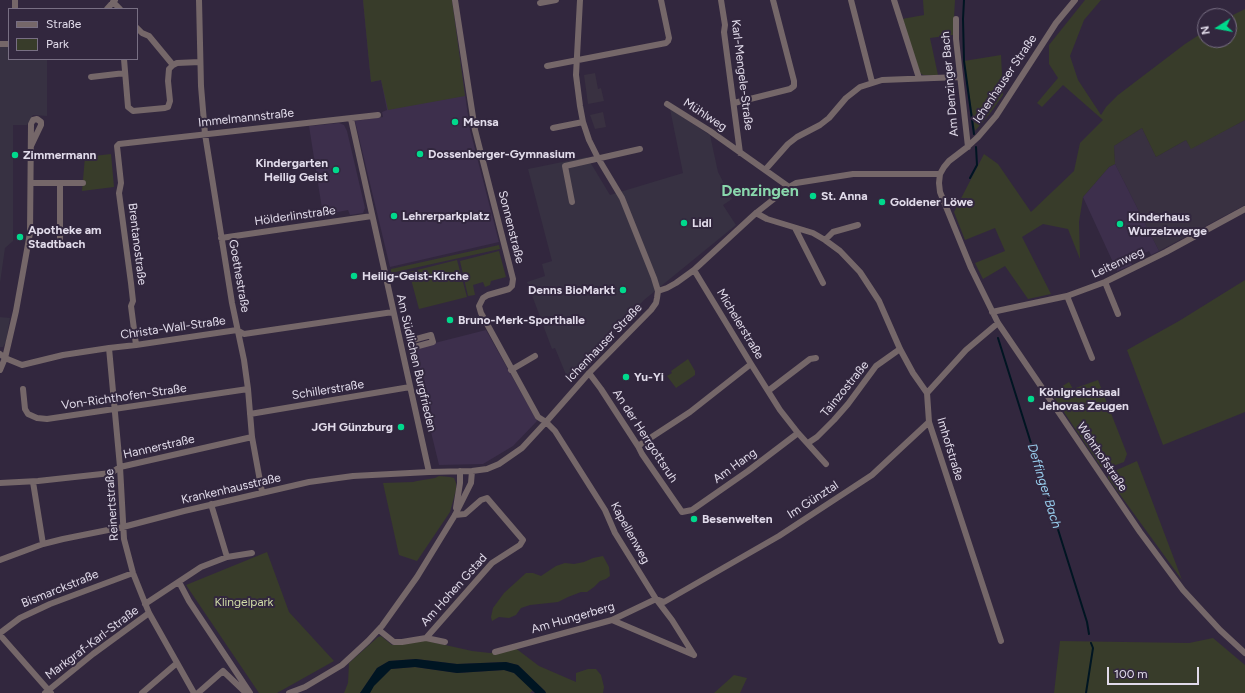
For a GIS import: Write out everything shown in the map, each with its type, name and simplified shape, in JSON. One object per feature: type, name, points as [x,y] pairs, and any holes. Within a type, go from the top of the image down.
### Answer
[{"type":"street","name":"Goethestraße","points":[[199,0],[200,62],[205,134],[221,238],[237,330],[244,360],[252,437],[262,492]]},
{"type":"street","name":"Sonnenstraße","points":[[455,0],[474,130],[513,279],[512,286],[509,289],[482,298],[479,306],[480,313],[538,417],[546,422]]},
{"type":"street","points":[[540,3],[556,0]]},
{"type":"street","points":[[580,0],[576,61],[577,89],[583,122],[589,140],[598,158],[622,198],[644,250],[658,291],[676,283],[694,270],[756,213],[789,187],[803,182],[853,174],[940,174]]},
{"type":"street","points":[[547,66],[666,43],[669,38],[661,0]]},
{"type":"street","name":"Karl-Mengele-Straße","points":[[721,0],[740,153]]},
{"type":"street","points":[[734,103],[790,89],[794,86],[773,0]]},
{"type":"street","points":[[850,0],[872,82]]},
{"type":"street","points":[[894,0],[918,78]]},
{"type":"street","name":"Ichenhauser Straße","points":[[940,174],[949,161],[969,146],[996,116],[1056,23],[1075,0]]},
{"type":"street","name":"Am Denzinger Bach","points":[[956,19],[956,39],[969,146]]},
{"type":"street","points":[[138,29],[142,33],[149,36],[173,64]]},
{"type":"street","points":[[138,37],[142,33]]},
{"type":"street","points":[[124,60],[128,107],[133,111],[165,108],[170,105],[169,69],[173,64],[177,63],[200,62]]},
{"type":"street","points":[[91,77],[125,73]]},
{"type":"street","points":[[765,170],[788,144],[829,118],[853,92],[860,87],[872,82],[892,79],[960,77]]},
{"type":"street","name":"Mühlweg","points":[[667,104],[710,131],[789,187]]},
{"type":"street","name":"Immelmannstraße","points":[[117,146],[119,144],[378,115]]},
{"type":"street","name":"Am Südlichen Burgfrieden","points":[[351,119],[429,472]]},
{"type":"street","points":[[553,128],[583,122]]},
{"type":"street","points":[[0,370],[24,272],[30,233],[31,146]]},
{"type":"street","name":"Brentanostraße","points":[[117,146],[121,183],[119,193],[133,301],[131,306],[136,345]]},
{"type":"street","points":[[572,202],[565,166],[640,149]]},
{"type":"street","name":"Wehrhofstraße","points":[[940,174],[939,183],[942,196],[971,268],[998,323],[1140,532],[1183,590],[1220,630],[1245,653]]},
{"type":"street","points":[[31,183],[83,183]]},
{"type":"street","points":[[60,183],[60,242]]},
{"type":"street","name":"Leitenweg","points":[[992,312],[1067,296],[1105,282],[1166,252],[1245,209]]},
{"type":"street","points":[[756,213],[767,219],[813,233],[840,251],[860,272],[879,301],[900,349],[913,373],[927,393],[966,350],[998,323]]},
{"type":"street","name":"Hölderlinstraße","points":[[221,238],[372,216]]},
{"type":"street","points":[[825,240],[833,232],[858,226]]},
{"type":"street","points":[[795,228],[823,283]]},
{"type":"street","name":"Michelerstraße","points":[[694,270],[780,410],[798,433],[826,464]]},
{"type":"street","points":[[1105,282],[1118,314]]},
{"type":"street","name":"Ichenhauser Straße","points":[[472,471],[486,469],[499,464],[510,458],[522,448],[589,373],[651,310],[656,303],[658,291]]},
{"type":"street","points":[[1067,296],[1092,358]]},
{"type":"street","name":"Christa-Wall-Straße","points":[[3,356],[22,365],[109,348],[237,330],[244,334],[393,312]]},
{"type":"street","name":"Reinertstraße","points":[[109,348],[120,467],[124,539],[133,573],[145,604],[194,693]]},
{"type":"street","name":"Tainzostraße","points":[[808,443],[834,420],[848,404],[876,366],[900,349]]},
{"type":"street","points":[[511,370],[535,356]]},
{"type":"street","points":[[768,390],[810,359],[816,358]]},
{"type":"street","points":[[638,446],[690,412],[751,364]]},
{"type":"street","name":"An der Herrgottsruh","points":[[589,373],[682,512]]},
{"type":"street","name":"Schillerstraße","points":[[250,414],[410,387]]},
{"type":"street","name":"Von-Richthofen-Straße","points":[[23,389],[25,409],[28,414],[37,418],[48,419],[248,389]]},
{"type":"street","name":"Imhofstraße","points":[[927,393],[929,422],[1001,641]]},
{"type":"street","name":"Kapellenweg","points":[[546,422],[555,431],[605,510],[615,533],[656,599],[672,620],[694,655],[612,620]]},
{"type":"street","name":"Im Günztal","points":[[656,599],[664,602],[779,536],[872,475],[929,422]]},
{"type":"street","name":"Am Hang","points":[[682,512],[692,510],[748,471],[798,433]]},
{"type":"street","name":"Hannerstraße","points":[[0,484],[33,482],[111,473],[120,467],[252,437]]},
{"type":"street","points":[[454,515],[460,483],[460,471]]},
{"type":"street","points":[[289,693],[305,687],[342,665],[379,630],[417,578],[454,515],[471,483],[472,471]]},
{"type":"street","name":"Krankenhausstraße","points":[[0,560],[43,544],[309,482],[352,476],[472,471]]},
{"type":"street","points":[[33,482],[43,544]]},
{"type":"street","name":"Am Hohen Gstad","points":[[379,630],[394,642],[426,638],[492,563],[520,545],[523,540],[487,498],[481,500],[465,514],[454,515]]},
{"type":"street","points":[[211,504],[227,557]]},
{"type":"street","name":"Markgraf-Karl-Straße","points":[[145,604],[201,568],[227,557],[252,552]]},
{"type":"street","name":"Bismarckstraße","points":[[0,634],[20,618],[50,604],[133,573]]},
{"type":"street","points":[[179,582],[193,608],[250,693]]},
{"type":"street","name":"Am Hungerberg","points":[[495,652],[612,620],[656,599]]},
{"type":"street","name":"Markgraf-Karl-Straße","points":[[48,692],[93,654],[150,613]]},
{"type":"street","points":[[0,634],[48,692]]},
{"type":"street","points":[[426,638],[445,642]]},
{"type":"street","points":[[142,693],[177,663]]},
{"type":"street","points":[[198,693],[223,671],[246,693]]},
{"type":"shaded area","name":"Dossenberger-Gymnasium","points":[[363,0],[452,0],[470,130],[499,242],[390,267],[355,121],[383,117],[382,112],[387,110],[381,80],[371,82]]},
{"type":"shaded area","points":[[0,46],[8,46],[8,60],[47,60],[47,116],[33,115],[27,125],[13,125],[13,241],[5,248],[0,283]]},
{"type":"shaded area","points":[[595,73],[598,89],[601,88],[604,101],[588,104],[584,75]]},
{"type":"shaded area","points":[[670,109],[710,135],[718,172],[732,199],[723,205],[736,225],[644,300],[569,382],[555,348],[552,349],[527,282],[545,276],[542,264],[552,261],[528,169],[587,157],[610,195],[683,173]]},
{"type":"shaded area","points":[[603,112],[606,127],[595,129],[590,115]]},
{"type":"shaded area","points":[[1245,120],[1245,205],[1159,251],[1115,164],[1114,146],[1142,128],[1156,157],[1186,140],[1191,148]]},
{"type":"shaded area","name":"Kindergarten Heilig Geist","points":[[339,123],[344,125],[347,131],[365,208],[363,213],[350,215],[348,210],[323,215],[309,126]]},
{"type":"shaded area","name":"Kinderhaus Wurzelzwerge","points":[[1115,164],[1159,251],[1151,255],[1149,251],[1130,260],[1132,265],[1117,271],[1083,197],[1109,167]]},
{"type":"shaded area","points":[[0,317],[10,318],[6,342],[3,347],[0,347]]},
{"type":"shaded area","points":[[486,330],[537,421],[513,446],[483,464],[439,465],[411,349]]},
{"type":"green space","points":[[363,0],[452,0],[465,96],[388,110],[381,80],[371,82]]},
{"type":"green space","points":[[923,0],[955,0],[953,35],[930,38],[938,75],[923,75],[920,73],[902,19],[924,15]]},
{"type":"green space","points":[[1085,0],[1101,0],[1084,20],[1070,56],[1078,80],[1101,115],[1106,107],[1118,95],[1197,36],[1197,48],[1237,48],[1237,13],[1245,9],[1245,120],[1191,149],[1186,140],[1156,157],[1142,128],[1114,146],[1115,164],[1109,167],[1083,197],[1079,222],[1080,259],[1068,229],[1043,224],[1022,237],[1051,294],[1028,299],[1005,266],[983,279],[975,263],[1005,251],[995,228],[965,240],[954,212],[984,154],[998,164],[1031,212],[1074,171],[1080,143],[1103,120],[1063,85],[1042,107],[1037,103],[1058,78],[1049,64],[1049,45]]},
{"type":"green space","points":[[1001,55],[1003,95],[975,131],[964,61]]},
{"type":"green space","points":[[111,154],[114,187],[82,191],[85,157]]},
{"type":"green space","points":[[499,245],[500,249],[391,273],[391,269]]},
{"type":"green space","points":[[499,251],[506,277],[491,281],[490,285],[485,287],[483,282],[473,285],[475,295],[468,296],[460,261]]},
{"type":"green space","points":[[457,260],[467,297],[419,309],[409,272]]},
{"type":"green space","points":[[1245,280],[1245,412],[1163,445],[1127,350],[1179,321]]},
{"type":"green space","points":[[688,359],[695,371],[695,375],[676,388],[667,376],[672,373],[671,371]]},
{"type":"green space","points":[[1098,380],[1127,454],[1124,462],[1105,469],[1101,467],[1051,393],[1069,382],[1073,389]]},
{"type":"green space","points":[[1137,461],[1182,580],[1108,478],[1110,473]]},
{"type":"green space","points":[[439,476],[454,478],[456,483],[456,490],[450,512],[417,561],[399,555],[383,483],[413,482]]},
{"type":"green space","name":"Klingelpark","points":[[267,552],[289,612],[334,661],[277,693],[259,693],[186,585]]},
{"type":"green space","points":[[603,556],[609,567],[610,576],[600,581],[587,592],[581,592],[558,602],[530,605],[521,608],[516,615],[509,618],[499,617],[492,621],[491,617],[493,608],[504,593],[526,573],[533,573],[541,576],[556,566],[565,563],[574,564]]},
{"type":"green space","points":[[381,636],[392,645],[423,640],[472,651],[490,653],[514,647],[539,666],[576,682],[576,673],[588,669],[596,669],[601,675],[604,687],[603,693],[546,693],[518,665],[506,662],[457,664],[416,659],[389,661],[377,668],[360,693],[344,693],[348,683],[349,663]]},
{"type":"green space","points":[[1213,638],[1245,665],[1245,693],[1054,693],[1060,641],[1189,643]]},
{"type":"green space","points":[[415,667],[457,673],[504,670],[514,673],[533,690],[530,693],[370,693],[373,686],[391,669]]},
{"type":"green space","points":[[734,675],[747,678],[740,693],[714,693]]},
{"type":"water","points":[[416,659],[457,664],[506,662],[518,665],[546,693],[535,693],[514,673],[504,670],[457,673],[415,667],[391,669],[374,686],[370,693],[360,693],[377,668],[389,661]]},
{"type":"waterway","name":"Deffinger Bach","points":[[964,0],[964,61],[974,134]]},
{"type":"waterway","name":"Deffinger Bach","points":[[970,178],[977,165],[976,147]]},
{"type":"waterway","name":"Deffinger Bach","points":[[998,338],[1087,622],[1089,634]]},
{"type":"waterway","name":"Deffinger Bach","points":[[1086,693],[1093,648],[1091,643]]},
{"type":"place","name":"Mensa","points":[[455,122]]},
{"type":"place","name":"Dossenberger-Gymnasium","points":[[420,154]]},
{"type":"place","name":"Zimmermann","points":[[15,155]]},
{"type":"place","name":"Kindergarten Heilig Geist","points":[[336,170]]},
{"type":"place","name":"St. Anna","points":[[813,196]]},
{"type":"place","name":"Goldener Löwe","points":[[882,202]]},
{"type":"place","name":"Lehrerparkplatz","points":[[394,216]]},
{"type":"place","name":"Lidl","points":[[684,223]]},
{"type":"place","name":"Kinderhaus Wurzelzwerge","points":[[1120,224]]},
{"type":"place","name":"Apotheke am Stadtbach","points":[[20,237]]},
{"type":"place","name":"Heilig-Geist-Kirche","points":[[354,276]]},
{"type":"place","name":"Denns BioMarkt","points":[[623,290]]},
{"type":"place","name":"Bruno-Merk-Sporthalle","points":[[450,320]]},
{"type":"place","name":"Yu-Yi","points":[[626,377]]},
{"type":"place","name":"Königreichsaal Jehovas Zeugen","points":[[1031,399]]},
{"type":"place","name":"JGH Günzburg","points":[[401,427]]},
{"type":"place","name":"Besenwelten","points":[[694,519]]},
{"type":"district","name":"Denzingen","points":[[760,191]]}]
